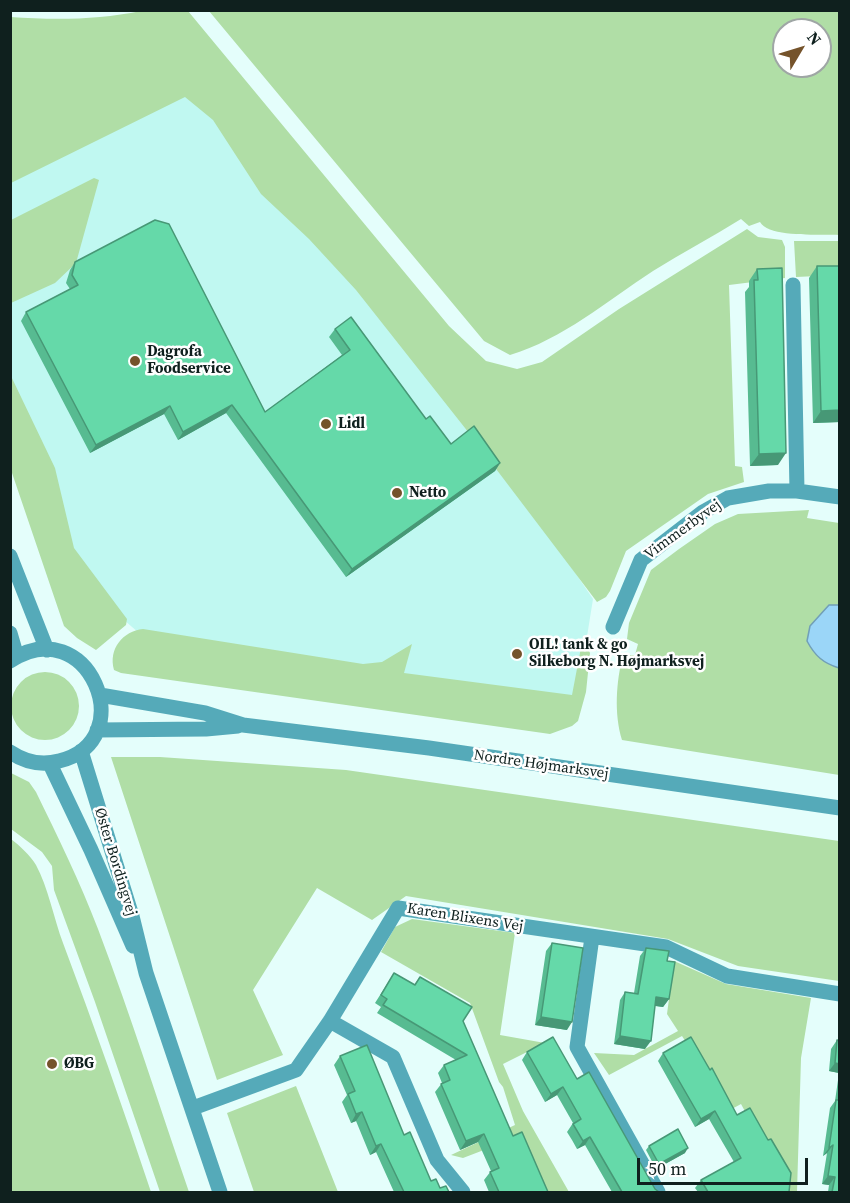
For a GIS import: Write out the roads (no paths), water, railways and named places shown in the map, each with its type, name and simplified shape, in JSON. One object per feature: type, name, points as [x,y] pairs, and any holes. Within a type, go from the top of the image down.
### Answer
[{"type":"street","points":[[793,285],[797,491]]},
{"type":"street","name":"Vimmerbyvej","points":[[613,627],[640,560],[703,512],[728,498],[769,491],[797,491],[840,497]]},
{"type":"street","points":[[10,556],[47,650]]},
{"type":"street","points":[[10,633],[14,659],[47,650],[72,657],[83,665],[93,676],[100,695],[101,713],[97,729],[90,742],[66,760],[50,764],[24,760],[10,752]]},
{"type":"street","name":"Nordre Højmarksvej","points":[[100,695],[205,713],[243,725],[429,748],[840,808]]},
{"type":"street","name":"Nordre Højmarksvej","points":[[97,729],[206,729],[243,725]]},
{"type":"street","name":"Øster Bordingvej","points":[[81,751],[132,916],[146,973],[220,1192]]},
{"type":"street","name":"Øster Bordingvej","points":[[50,764],[146,973]]},
{"type":"street","name":"Karen Blixens Vej","points":[[193,1108],[296,1070],[330,1021],[398,908],[666,947],[727,976],[840,994]]},
{"type":"street","points":[[592,937],[577,1047],[658,1192]]},
{"type":"street","points":[[330,1021],[393,1057],[437,1160],[463,1192]]},
{"type":"place","name":"Dagrofa Foodservice","points":[[135,361]]},
{"type":"place","name":"Lidl","points":[[326,424]]},
{"type":"place","name":"Netto","points":[[397,493]]},
{"type":"place","name":"OIL! tank & go Silkeborg N. Højmarksvej","points":[[517,654]]},
{"type":"place","name":"ØBG","points":[[52,1064]]}]
